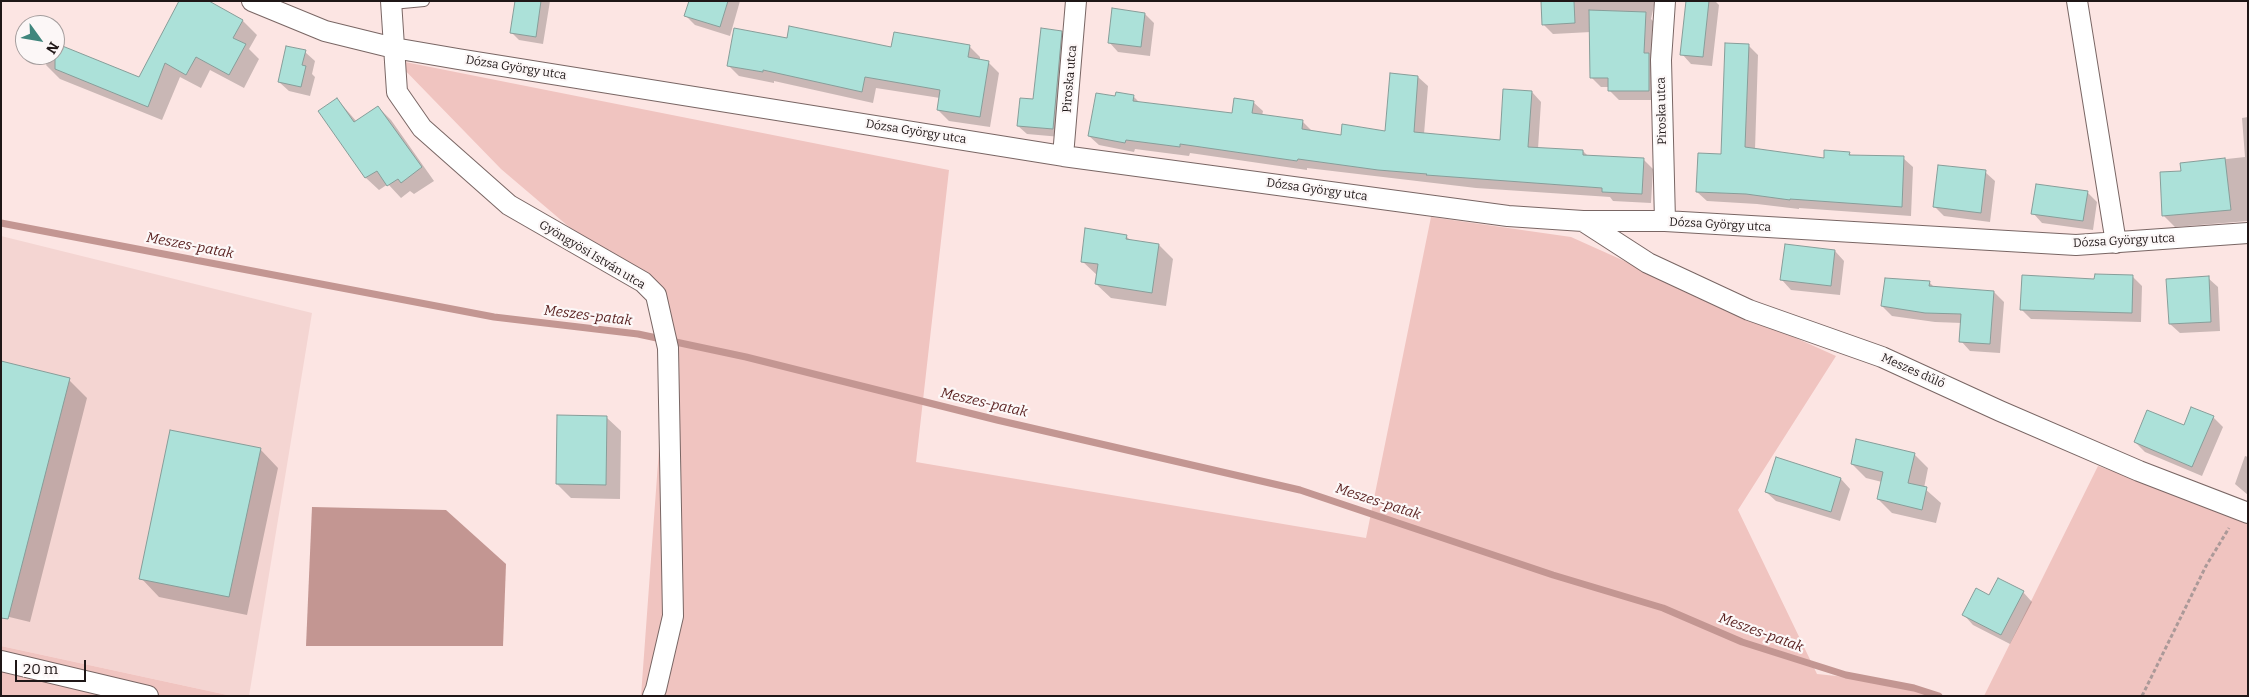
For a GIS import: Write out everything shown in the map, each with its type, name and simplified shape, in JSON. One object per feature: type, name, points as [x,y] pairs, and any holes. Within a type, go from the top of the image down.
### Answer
[{"type":"street","points":[[252,1],[325,31],[394,48]]},
{"type":"street","name":"Piroska utca","points":[[1063,156],[1076,1]]},
{"type":"street","name":"Piroska utca","points":[[1665,1],[1661,60],[1665,221]]},
{"type":"street","points":[[2077,1],[2116,243]]},
{"type":"street","name":"Gyöngyösi István utca","points":[[391,3],[397,92],[422,128],[509,205],[643,282],[656,295],[668,348],[673,616],[653,696]]},
{"type":"street","name":"Dózsa György utca","points":[[394,48],[1063,156],[1508,216],[1583,221],[1665,221],[2076,245],[2248,233]]},
{"type":"street","name":"Meszes dűlő","points":[[1583,221],[1648,263],[1749,310],[1882,357],[2122,464],[2244,511]]},
{"type":"street","points":[[1,661],[148,696]]},
{"type":"lane","points":[[391,3],[424,1]]},
{"type":"path","points":[[2142,696],[2206,566],[2244,511]]},
{"type":"shaded area","points":[[395,60],[949,170],[916,462],[1366,538],[1431,217],[1571,237],[1836,356],[1738,510],[1817,674],[1875,680],[1940,696],[641,696],[669,312],[501,169]]},
{"type":"shaded area","points":[[1,236],[312,313],[249,696],[232,696],[1,646]]},
{"type":"shaded area","points":[[2098,466],[2248,518],[2248,696],[1984,696]]},
{"type":"shaded area","points":[[312,507],[446,510],[506,564],[503,646],[306,646]]},
{"type":"shaded area","points":[[1,646],[232,696],[1,696]]},
{"type":"building","points":[[179,1],[209,1],[243,20],[233,38],[246,44],[229,75],[196,57],[186,75],[165,63],[148,107],[55,69],[55,65],[65,65],[65,47],[139,77]]},
{"type":"building","points":[[515,1],[541,1],[536,37],[510,33]]},
{"type":"building","points":[[689,1],[728,1],[720,27],[684,16]]},
{"type":"building","points":[[1541,1],[1574,1],[1575,23],[1542,25]]},
{"type":"building","points":[[1686,1],[1709,1],[1703,57],[1680,55]]},
{"type":"building","points":[[1112,8],[1145,13],[1141,47],[1108,43]]},
{"type":"building","points":[[1589,10],[1646,12],[1644,53],[1649,53],[1649,91],[1608,91],[1608,78],[1590,78]]},
{"type":"building","points":[[789,26],[891,47],[894,32],[970,45],[968,57],[989,61],[980,117],[937,110],[940,90],[865,77],[862,92],[763,70],[763,72],[727,66],[734,28],[787,38]]},
{"type":"building","points":[[1041,28],[1062,31],[1053,129],[1017,126],[1020,98],[1033,99]]},
{"type":"building","points":[[1725,43],[1749,44],[1745,147],[1824,158],[1824,150],[1850,152],[1849,155],[1904,156],[1902,207],[1790,200],[1746,194],[1696,192],[1698,153],[1721,154]]},
{"type":"building","points":[[286,46],[306,50],[302,65],[306,66],[301,87],[278,82]]},
{"type":"building","points":[[1390,73],[1418,76],[1414,132],[1500,140],[1503,89],[1532,91],[1528,147],[1583,150],[1583,155],[1644,158],[1642,194],[1602,192],[1602,188],[1378,170],[1298,159],[1297,161],[1180,144],[1180,147],[1126,140],[1125,143],[1088,136],[1096,93],[1115,96],[1116,92],[1134,95],[1133,101],[1232,113],[1234,98],[1254,101],[1252,113],[1303,120],[1302,129],[1341,135],[1342,124],[1385,131]]},
{"type":"building","points":[[337,98],[354,122],[378,106],[422,167],[401,183],[398,179],[387,186],[377,171],[365,178],[318,111]]},
{"type":"building","points":[[2225,158],[2231,210],[2162,216],[2160,172],[2181,171],[2180,163]]},
{"type":"building","points":[[1938,165],[1986,170],[1981,213],[1933,207]]},
{"type":"building","points":[[2036,184],[2088,191],[2083,221],[2031,214]]},
{"type":"building","points":[[1085,228],[1127,235],[1126,239],[1159,244],[1152,293],[1095,284],[1098,264],[1081,262]]},
{"type":"building","points":[[1785,244],[1835,250],[1831,286],[1780,280]]},
{"type":"building","points":[[2095,274],[2133,275],[2132,313],[2020,310],[2022,275],[2094,279]]},
{"type":"building","points":[[2209,276],[2211,322],[2169,324],[2166,279]]},
{"type":"building","points":[[1885,278],[1930,281],[1929,286],[1994,291],[1990,344],[1959,342],[1961,314],[1925,313],[1881,306]]},
{"type":"building","points":[[1,361],[70,378],[8,619],[1,618]]},
{"type":"building","points":[[2191,407],[2214,416],[2192,467],[2134,442],[2147,410],[2184,425]]},
{"type":"building","points":[[557,415],[607,416],[606,485],[556,484]]},
{"type":"building","points":[[170,430],[261,448],[229,597],[139,579]]},
{"type":"building","points":[[1856,439],[1915,453],[1908,483],[1927,487],[1922,510],[1877,499],[1883,472],[1851,464]]},
{"type":"building","points":[[1776,457],[1841,478],[1831,512],[1765,492]]},
{"type":"building","points":[[1998,578],[2024,591],[2001,635],[1962,615],[1976,588],[1989,595]]},
{"type":"waterway","name":"Meszes-patak","points":[[1,223],[494,317],[638,334],[746,357],[997,420],[1300,490],[1553,575],[1663,608],[1742,642],[1846,675],[1914,688],[1939,696]]}]
